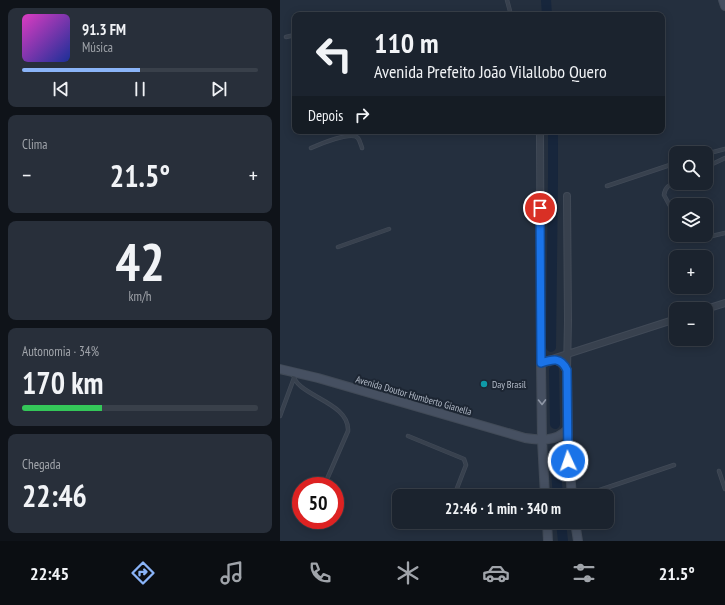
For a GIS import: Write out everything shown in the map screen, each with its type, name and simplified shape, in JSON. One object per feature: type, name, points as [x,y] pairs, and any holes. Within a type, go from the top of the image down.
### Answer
[{"type":"main road","points":[[723,0],[725,6]]},
{"type":"main road","points":[[545,489],[542,440],[541,363],[551,360],[560,362],[567,370],[567,430],[571,489]]},
{"type":"main road","name":"Avenida Doutor Humberto Gianella","points":[[280,368],[294,374],[525,438],[542,440]]},
{"type":"main road","points":[[542,440],[560,435],[567,430]]},
{"type":"main road","points":[[545,540],[546,529]]},
{"type":"main road","points":[[576,529],[578,541]]},
{"type":"street","points":[[540,134],[541,363]]},
{"type":"street","points":[[567,196],[567,370]]},
{"type":"street","points":[[713,307],[725,303]]},
{"type":"street","points":[[551,360],[669,321]]},
{"type":"lane","points":[[507,0],[510,12]]},
{"type":"lane","points":[[286,37],[292,36]]},
{"type":"lane","points":[[311,148],[348,136],[358,138],[362,148]]},
{"type":"lane","points":[[713,152],[725,149]]},
{"type":"lane","points":[[713,164],[725,158]]},
{"type":"lane","points":[[608,186],[669,166]]},
{"type":"lane","points":[[669,185],[667,186],[664,194],[669,204]]},
{"type":"lane","points":[[338,247],[389,229]]},
{"type":"lane","points":[[713,236],[725,233]]},
{"type":"lane","points":[[280,416],[294,374]]},
{"type":"lane","points":[[294,374],[299,384],[337,409],[347,420],[349,425],[348,431],[328,477]]},
{"type":"lane","points":[[408,436],[464,459],[466,465],[457,489]]},
{"type":"lane","points":[[603,489],[674,465]]},
{"type":"lane","points":[[719,471],[725,489]]},
{"type":"waterway","points":[[546,0],[547,12]]},
{"type":"waterway","points":[[551,347],[553,134]]},
{"type":"waterway","points":[[554,370],[555,424]]},
{"type":"waterway","points":[[555,458],[557,489]]},
{"type":"waterway","points":[[562,529],[563,541]]},
{"type":"place","name":"Day Brasil","points":[[484,384]]},
{"type":"route","points":[[540,208],[541,363],[556,360],[560,362],[567,370],[568,461]]}]
